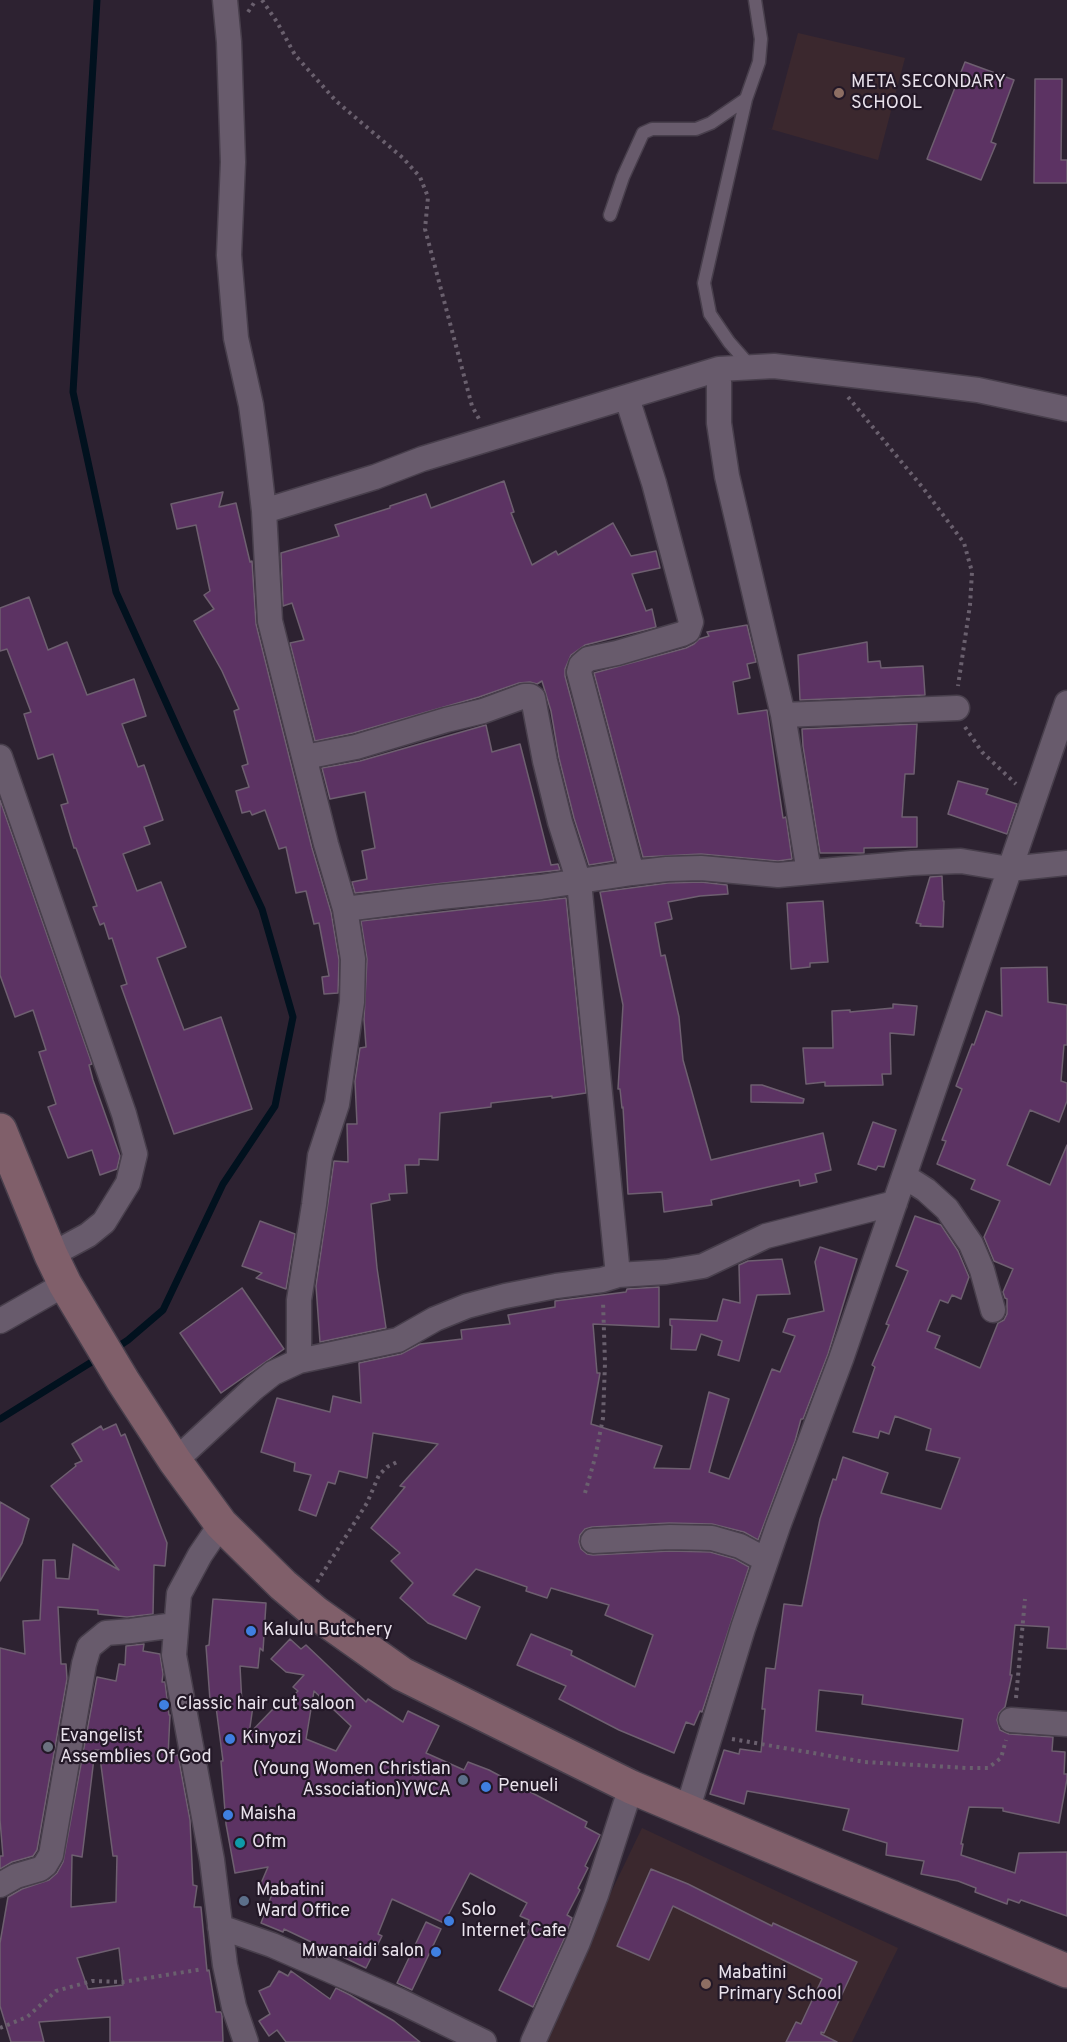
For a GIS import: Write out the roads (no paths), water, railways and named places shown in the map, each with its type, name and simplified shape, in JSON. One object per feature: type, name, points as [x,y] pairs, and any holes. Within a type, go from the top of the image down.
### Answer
[{"type":"main road","points":[[0,1130],[58,1270],[123,1381],[175,1461],[221,1524],[303,1601],[359,1645],[402,1674],[631,1787],[1067,1971]]},
{"type":"street","points":[[225,0],[229,42],[233,162],[229,255],[236,338],[251,405],[264,511],[270,621],[326,844],[345,909],[353,959],[352,1002],[337,1104],[320,1156],[299,1300],[299,1361]]},
{"type":"street","points":[[264,511],[375,477],[422,459],[489,438],[719,369],[774,366],[835,373],[978,390],[1067,409]]},
{"type":"street","points":[[719,369],[719,423],[727,476],[783,715],[809,872]]},
{"type":"street","points":[[627,398],[654,483],[692,622],[688,631],[682,634],[588,659],[581,665],[579,672],[632,873]]},
{"type":"street","points":[[305,757],[356,747],[483,711],[504,702],[530,696],[533,698],[560,822],[579,882],[610,1277]]},
{"type":"street","points":[[687,1811],[766,1560],[841,1359],[1067,703]]},
{"type":"street","points":[[783,715],[957,708]]},
{"type":"street","points":[[0,757],[120,1104],[135,1154],[128,1183],[104,1222],[88,1235],[58,1270],[0,1321]]},
{"type":"street","points":[[345,909],[579,882],[632,873],[701,868],[764,875],[961,861],[1009,869],[1067,863]]},
{"type":"street","points":[[904,1176],[926,1190],[947,1209],[971,1244],[982,1270],[993,1310]]},
{"type":"street","points":[[175,1461],[254,1388],[273,1373],[299,1361],[398,1340],[435,1319],[467,1306],[556,1286],[703,1266],[766,1236],[895,1203]]},
{"type":"street","points":[[221,1524],[200,1555],[179,1594],[174,1655],[212,1860],[225,1965],[234,2007],[246,2042]]},
{"type":"street","points":[[592,1541],[670,1537],[712,1538],[740,1546],[766,1560]]},
{"type":"street","points":[[0,1886],[15,1876],[40,1869],[51,1855],[84,1664],[89,1647],[106,1633],[176,1625]]},
{"type":"street","points":[[1011,1720],[1067,1724]]},
{"type":"street","points":[[533,2042],[578,1942],[631,1787]]},
{"type":"street","points":[[220,1927],[292,1954],[398,2000],[484,2042]]},
{"type":"lane","points":[[750,366],[729,342],[710,314],[704,283],[746,99],[759,62],[761,39],[754,0]]},
{"type":"lane","points":[[610,215],[623,177],[643,133],[652,129],[696,129],[711,123],[746,99]]},
{"type":"waterway","points":[[97,0],[73,392],[116,592],[262,909],[293,1017],[275,1106],[223,1184],[163,1310],[113,1350]]},
{"type":"waterway","points":[[0,1419],[98,1358]]},
{"type":"place","name":"META SECONDARY SCHOOL","points":[[839,93]]},
{"type":"place","name":"Kalulu Butchery","points":[[251,1631]]},
{"type":"place","name":"Classic hair cut saloon","points":[[164,1705]]},
{"type":"place","name":"Kinyozi","points":[[230,1739]]},
{"type":"place","name":"Evangelist Assemblies Of God","points":[[48,1747]]},
{"type":"place","name":"(Young Women Christian Association)YWCA","points":[[463,1780]]},
{"type":"place","name":"Penueli","points":[[486,1787]]},
{"type":"place","name":"Maisha","points":[[228,1815]]},
{"type":"place","name":"Ofm","points":[[240,1843]]},
{"type":"place","name":"Mabatini Ward Office","points":[[244,1901]]},
{"type":"place","name":"Solo Internet Cafe","points":[[449,1921]]},
{"type":"place","name":"Mwanaidi salon","points":[[436,1952]]},
{"type":"place","name":"Mabatini Primary School","points":[[706,1984]]}]
